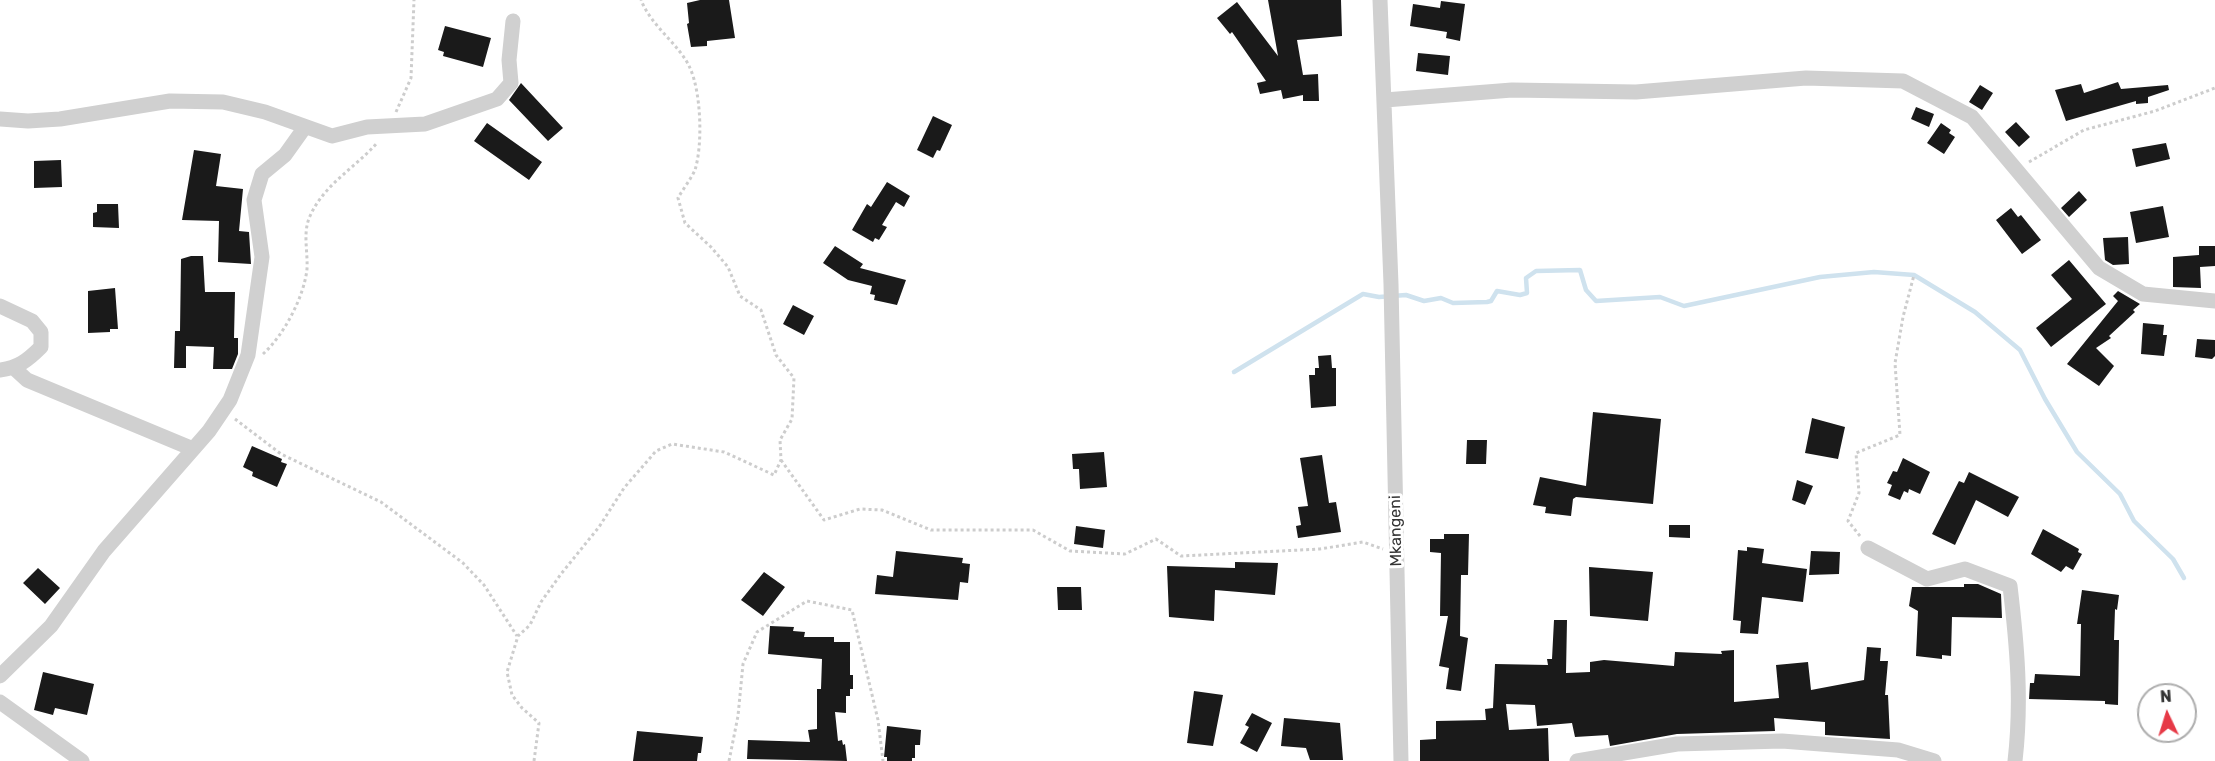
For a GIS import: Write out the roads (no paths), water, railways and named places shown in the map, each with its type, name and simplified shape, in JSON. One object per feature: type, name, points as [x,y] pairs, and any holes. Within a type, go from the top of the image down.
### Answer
[{"type":"street","points":[[1380,0],[1385,100],[1512,90],[1636,92],[1806,78],[1903,81],[1972,117],[2099,268],[2143,294],[2215,301]]},
{"type":"street","points":[[0,119],[28,122],[60,119],[170,101],[223,102],[265,112],[332,136],[367,127],[425,124],[497,99],[511,83],[509,60],[513,21]]},
{"type":"street","name":"Mkangeni","points":[[1385,100],[1401,761]]},
{"type":"street","points":[[0,676],[51,626],[104,551],[193,449],[230,400],[248,355],[262,257],[254,201],[262,174],[285,155],[305,127]]},
{"type":"street","points":[[0,306],[32,321],[42,332],[41,347],[7,370],[193,449]]},
{"type":"street","points":[[1868,548],[1927,579],[1965,569],[2010,586],[2019,662],[2020,715],[2015,761]]},
{"type":"street","points":[[0,702],[82,761]]},
{"type":"street","points":[[1577,761],[1677,744],[1782,741],[1898,750],[1934,761]]},
{"type":"waterway","points":[[1234,372],[1363,294],[1379,297],[1406,295],[1424,301],[1441,298],[1453,303],[1487,302],[1491,301],[1497,291],[1520,295],[1527,293],[1526,278],[1536,271],[1580,270],[1586,290],[1596,301],[1660,297],[1684,306],[1820,277],[1874,272],[1914,275],[1975,312],[2020,350],[2045,399],[2077,452],[2120,494],[2134,521],[2173,559],[2184,578]]}]
